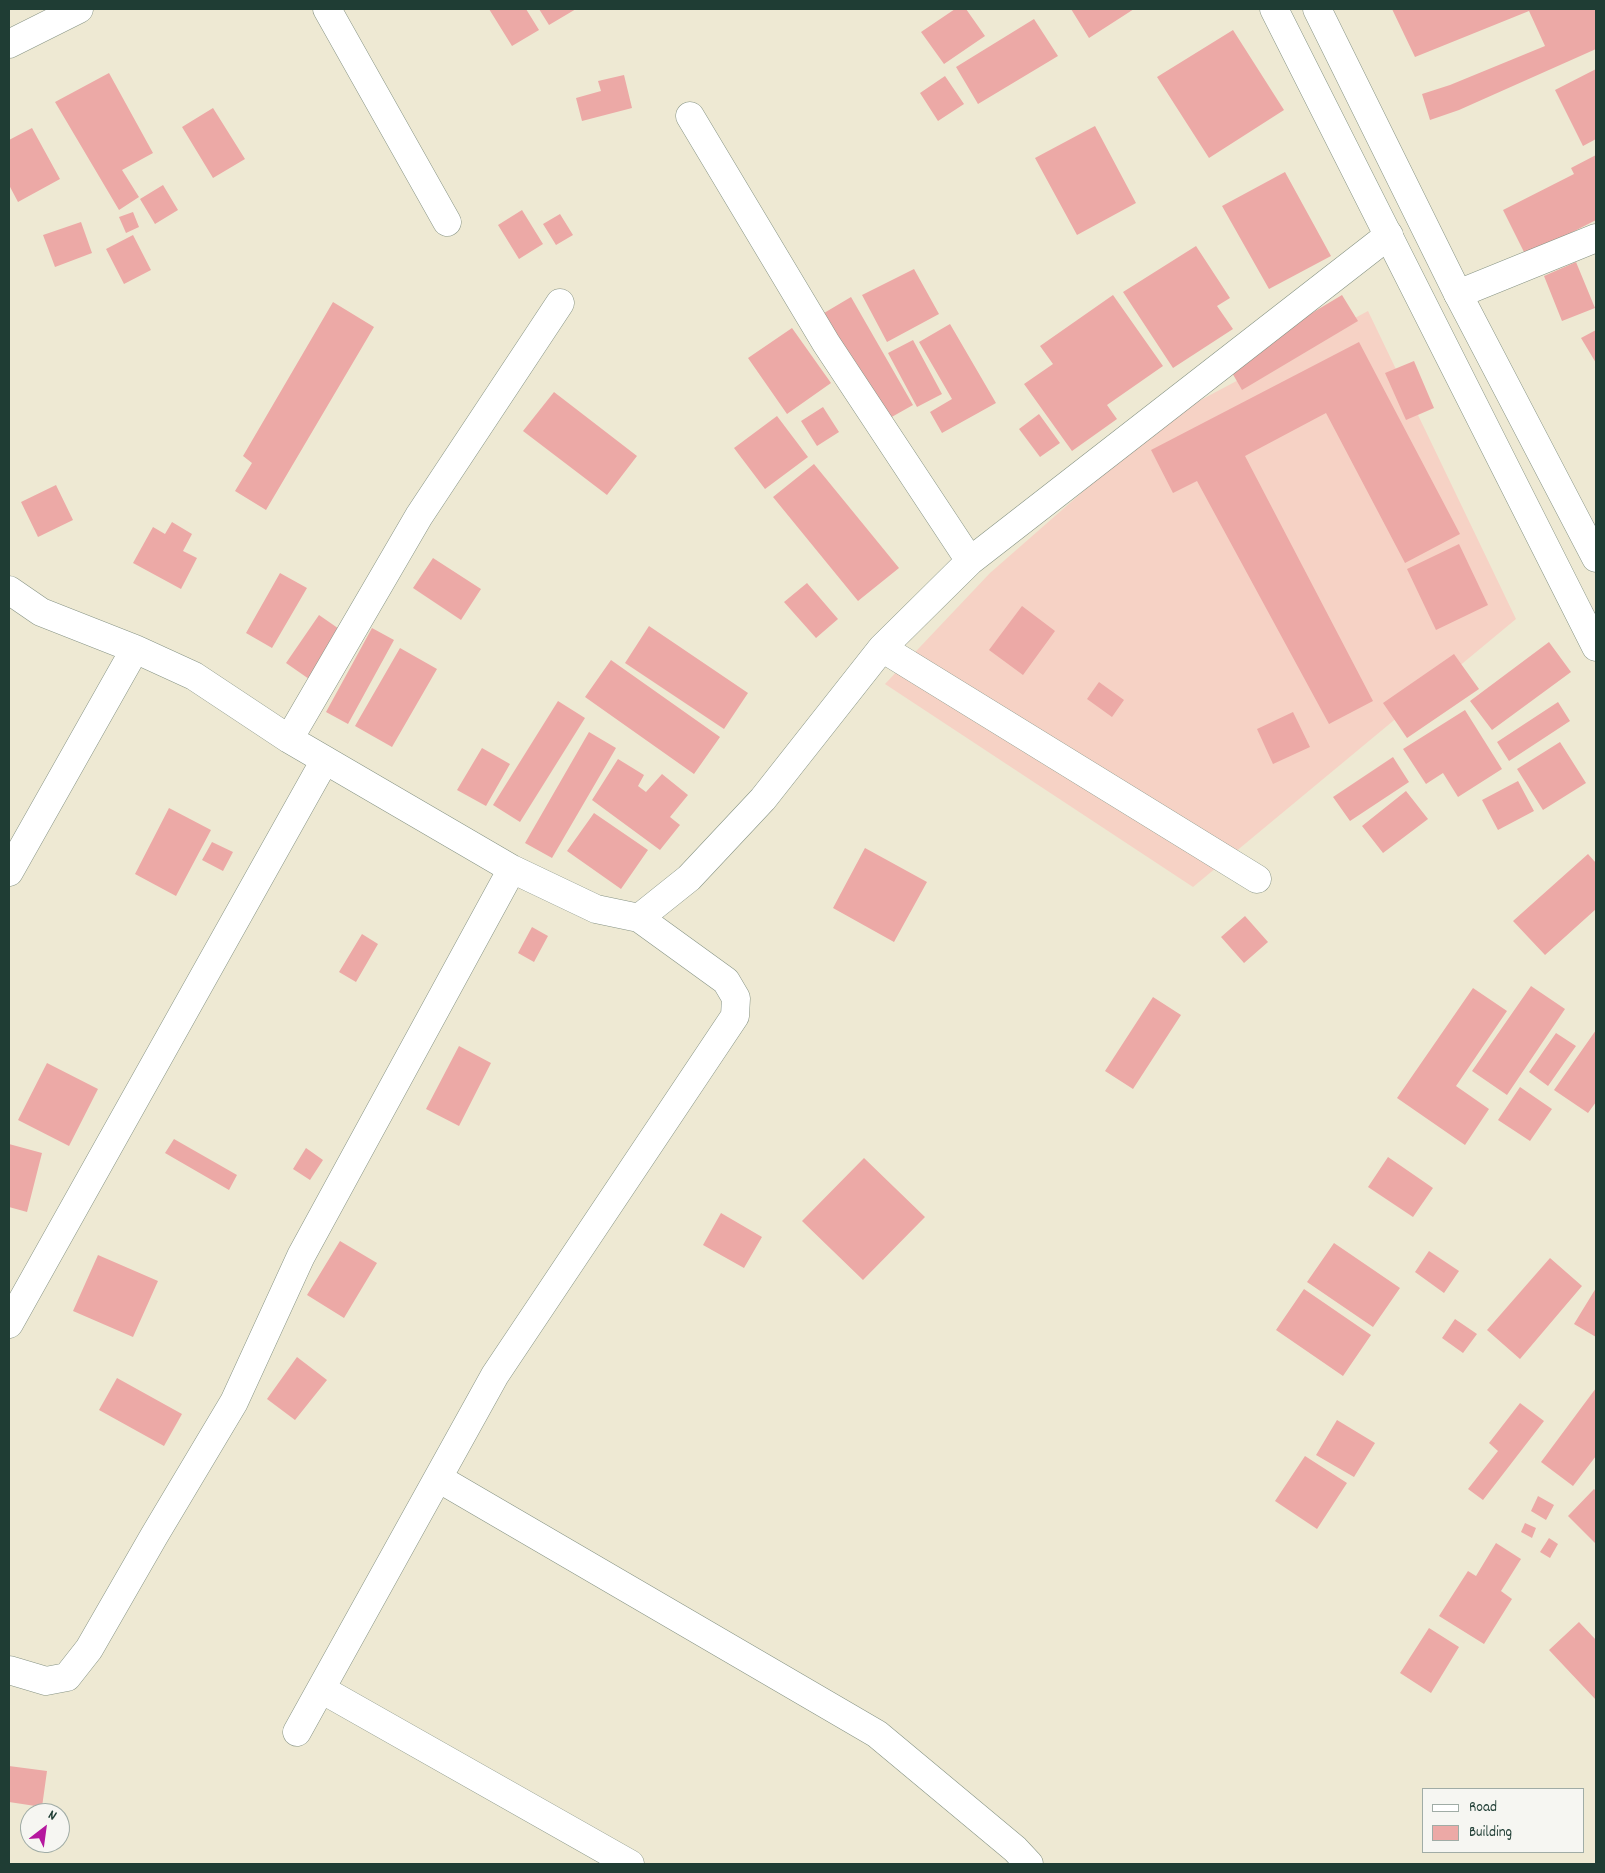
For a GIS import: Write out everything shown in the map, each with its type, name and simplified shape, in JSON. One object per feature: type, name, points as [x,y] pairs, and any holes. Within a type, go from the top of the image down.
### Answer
[{"type":"street","points":[[9,44],[79,9]]},
{"type":"street","points":[[327,9],[447,222]]},
{"type":"street","points":[[1274,9],[1390,235],[1596,647]]},
{"type":"street","points":[[1317,9],[1458,294],[1596,558]]},
{"type":"street","points":[[690,116],[826,343],[970,561]]},
{"type":"street","points":[[639,918],[689,878],[763,799],[882,648],[970,561],[1390,235]]},
{"type":"street","points":[[1458,294],[1596,238]]},
{"type":"street","points":[[289,739],[419,516],[560,303]]},
{"type":"street","points":[[9,590],[41,612],[135,649],[194,676],[289,739],[512,869],[596,909],[639,918],[726,981],[736,998],[735,1016],[495,1375],[297,1732]]},
{"type":"street","points":[[882,648],[1257,879]]},
{"type":"street","points":[[9,872],[135,649]]},
{"type":"street","points":[[9,1324],[325,760]]},
{"type":"street","points":[[9,1670],[46,1681],[67,1677],[89,1649],[234,1402],[301,1256],[512,869]]},
{"type":"street","points":[[438,1478],[876,1734],[1015,1849],[1029,1864]]},
{"type":"street","points":[[321,1689],[630,1864]]},
{"type":"shaded area","points":[[1368,311],[1516,619],[1193,887],[885,684],[990,573],[1167,418]]},
{"type":"building","points":[[489,9],[526,9],[539,30],[512,46]]},
{"type":"building","points":[[539,9],[576,9],[549,25]]},
{"type":"building","points":[[955,9],[966,9],[985,36],[944,64],[921,32]]},
{"type":"building","points":[[1071,9],[1134,9],[1089,38]]},
{"type":"building","points":[[1392,9],[1596,9],[1596,49],[1459,110],[1430,120],[1422,94],[1450,85],[1545,46],[1529,11],[1415,57]]},
{"type":"building","points":[[1034,19],[1058,56],[978,104],[956,67]]},
{"type":"building","points":[[1233,30],[1284,110],[1209,158],[1157,77]]},
{"type":"building","points":[[1596,69],[1596,139],[1583,146],[1555,90]]},
{"type":"building","points":[[109,73],[153,153],[122,170],[139,197],[119,210],[55,102]]},
{"type":"building","points":[[624,75],[632,108],[582,121],[576,98],[601,91],[598,81]]},
{"type":"building","points":[[945,76],[964,104],[938,121],[920,93]]},
{"type":"building","points":[[213,108],[245,159],[213,178],[182,127]]},
{"type":"building","points":[[1095,126],[1136,203],[1077,235],[1035,158]]},
{"type":"building","points":[[32,128],[60,179],[18,202],[9,185],[9,140]]},
{"type":"building","points":[[1596,155],[1596,220],[1526,256],[1503,210],[1574,174],[1571,168]]},
{"type":"building","points":[[1285,172],[1331,256],[1269,289],[1222,206]]},
{"type":"building","points":[[163,185],[178,210],[155,224],[140,199]]},
{"type":"building","points":[[522,210],[543,244],[519,259],[498,225]]},
{"type":"building","points":[[133,212],[139,227],[126,233],[119,217]]},
{"type":"building","points":[[560,214],[573,235],[556,245],[543,224]]},
{"type":"building","points":[[81,222],[92,253],[55,267],[43,235]]},
{"type":"building","points":[[133,235],[151,270],[124,284],[106,249]]},
{"type":"building","points":[[1196,246],[1230,298],[1217,306],[1233,329],[1173,368],[1123,292]]},
{"type":"building","points":[[1576,262],[1595,308],[1562,321],[1544,276]]},
{"type":"building","points":[[914,269],[939,314],[887,342],[862,295]]},
{"type":"building","points":[[1113,295],[1163,366],[1107,405],[1117,419],[1072,451],[1024,384],[1053,364],[1040,346]]},
{"type":"building","points":[[1342,295],[1358,321],[1242,390],[1227,364]]},
{"type":"building","points":[[851,297],[913,405],[881,423],[819,316]]},
{"type":"building","points":[[333,302],[374,327],[266,510],[235,491],[252,463],[243,456]]},
{"type":"building","points":[[950,324],[996,403],[942,433],[930,412],[952,399],[919,342]]},
{"type":"building","points":[[792,328],[831,383],[787,414],[748,358]]},
{"type":"building","points":[[1596,330],[1596,363],[1581,338]]},
{"type":"building","points":[[913,340],[942,394],[917,407],[888,353]]},
{"type":"building","points":[[1359,342],[1460,534],[1405,563],[1326,413],[1245,456],[1373,701],[1329,724],[1197,481],[1173,493],[1151,450]]},
{"type":"building","points":[[1414,361],[1434,408],[1406,420],[1385,373]]},
{"type":"building","points":[[554,392],[637,456],[607,495],[523,431]]},
{"type":"building","points":[[823,407],[839,432],[817,446],[801,421]]},
{"type":"building","points":[[1039,414],[1060,443],[1040,457],[1019,429]]},
{"type":"building","points":[[777,416],[808,457],[765,489],[734,448]]},
{"type":"building","points":[[814,464],[899,568],[858,601],[773,497]]},
{"type":"building","points":[[56,485],[73,520],[38,537],[21,502]]},
{"type":"building","points":[[172,522],[192,534],[183,551],[197,558],[181,589],[133,563],[153,527],[165,534]]},
{"type":"building","points":[[1459,544],[1488,605],[1436,630],[1407,569]]},
{"type":"building","points":[[433,558],[481,589],[461,620],[413,588]]},
{"type":"building","points":[[280,573],[307,588],[272,648],[246,633]]},
{"type":"building","points":[[807,583],[838,619],[816,638],[784,602]]},
{"type":"building","points":[[1022,606],[1055,631],[1023,675],[989,650]]},
{"type":"building","points":[[319,615],[342,631],[309,679],[286,663]]},
{"type":"building","points":[[649,626],[748,693],[724,729],[625,663]]},
{"type":"building","points":[[372,628],[394,640],[348,724],[326,712]]},
{"type":"building","points":[[1549,642],[1571,672],[1492,730],[1470,701]]},
{"type":"building","points":[[400,648],[437,669],[392,747],[355,726]]},
{"type":"building","points":[[1454,654],[1479,689],[1407,738],[1383,703]]},
{"type":"building","points":[[611,660],[720,737],[694,774],[585,697]]},
{"type":"building","points":[[1099,682],[1124,700],[1112,717],[1087,699]]},
{"type":"building","points":[[558,701],[585,718],[520,822],[493,805]]},
{"type":"building","points":[[1558,702],[1570,721],[1509,761],[1497,742]]},
{"type":"building","points":[[1465,710],[1502,769],[1458,797],[1443,773],[1426,784],[1403,749]]},
{"type":"building","points":[[1293,712],[1310,747],[1273,764],[1257,729]]},
{"type":"building","points":[[589,732],[616,748],[552,858],[525,843]]},
{"type":"building","points":[[1560,742],[1586,783],[1543,810],[1517,769]]},
{"type":"building","points":[[482,748],[510,764],[486,806],[457,790]]},
{"type":"building","points":[[1393,757],[1409,782],[1350,821],[1333,797]]},
{"type":"building","points":[[618,759],[644,775],[638,786],[646,792],[662,774],[688,795],[670,817],[680,825],[660,850],[592,800]]},
{"type":"building","points":[[1518,781],[1534,811],[1498,830],[1482,800]]},
{"type":"building","points":[[1406,791],[1428,819],[1383,853],[1362,826]]},
{"type":"building","points":[[169,808],[211,830],[176,896],[135,874]]},
{"type":"building","points":[[594,813],[648,850],[621,889],[567,851]]},
{"type":"building","points":[[212,842],[233,852],[223,871],[202,860]]},
{"type":"building","points":[[865,848],[927,882],[894,942],[833,908]]},
{"type":"building","points":[[1588,854],[1596,863],[1596,909],[1545,955],[1513,921]]},
{"type":"building","points":[[1245,916],[1268,942],[1244,963],[1221,937]]},
{"type":"building","points":[[532,927],[548,936],[534,962],[518,953]]},
{"type":"building","points":[[362,934],[378,944],[356,982],[339,972]]},
{"type":"building","points":[[1531,986],[1565,1009],[1507,1095],[1472,1071]]},
{"type":"building","points":[[1473,988],[1507,1011],[1456,1086],[1489,1109],[1465,1145],[1397,1098]]},
{"type":"building","points":[[1153,997],[1181,1015],[1133,1089],[1105,1071]]},
{"type":"building","points":[[1596,1030],[1596,1102],[1588,1113],[1554,1090]]},
{"type":"building","points":[[1556,1033],[1576,1046],[1548,1086],[1529,1072]]},
{"type":"building","points":[[459,1046],[491,1063],[459,1126],[426,1109]]},
{"type":"building","points":[[47,1063],[98,1089],[69,1146],[18,1120]]},
{"type":"building","points":[[1520,1087],[1552,1109],[1530,1141],[1498,1120]]},
{"type":"building","points":[[174,1139],[237,1175],[229,1190],[165,1153]]},
{"type":"building","points":[[9,1144],[42,1153],[27,1212],[9,1207]]},
{"type":"building","points":[[306,1148],[323,1160],[310,1180],[293,1169]]},
{"type":"building","points":[[1388,1157],[1433,1188],[1413,1217],[1368,1187]]},
{"type":"building","points":[[864,1158],[925,1217],[863,1280],[802,1221]]},
{"type":"building","points":[[721,1213],[762,1237],[744,1268],[703,1245]]},
{"type":"building","points":[[340,1241],[377,1263],[344,1318],[307,1295]]},
{"type":"building","points":[[1334,1243],[1400,1288],[1373,1327],[1307,1282]]},
{"type":"building","points":[[1429,1251],[1459,1271],[1444,1293],[1415,1272]]},
{"type":"building","points":[[98,1255],[158,1281],[133,1337],[73,1311]]},
{"type":"building","points":[[1550,1258],[1582,1286],[1520,1359],[1487,1330]]},
{"type":"building","points":[[1596,1288],[1596,1337],[1574,1324]]},
{"type":"building","points":[[1304,1289],[1371,1335],[1343,1376],[1276,1330]]},
{"type":"building","points":[[1455,1319],[1477,1334],[1463,1353],[1442,1338]]},
{"type":"building","points":[[297,1357],[327,1380],[295,1420],[267,1399]]},
{"type":"building","points":[[117,1378],[182,1414],[164,1446],[99,1410]]},
{"type":"building","points":[[1596,1388],[1596,1456],[1573,1486],[1541,1462]]},
{"type":"building","points":[[1520,1403],[1544,1421],[1483,1500],[1468,1489],[1498,1451],[1489,1443]]},
{"type":"building","points":[[1337,1420],[1375,1443],[1354,1477],[1316,1455]]},
{"type":"building","points":[[1305,1456],[1347,1483],[1317,1529],[1275,1501]]},
{"type":"building","points":[[1594,1489],[1596,1491],[1596,1544],[1568,1516]]},
{"type":"building","points":[[1538,1496],[1554,1505],[1546,1520],[1531,1511]]},
{"type":"building","points":[[1525,1523],[1536,1528],[1532,1538],[1521,1532]]},
{"type":"building","points":[[1549,1538],[1558,1544],[1550,1558],[1540,1552]]},
{"type":"building","points":[[1496,1543],[1521,1559],[1501,1591],[1512,1599],[1484,1644],[1439,1616],[1468,1571],[1476,1576]]},
{"type":"building","points":[[1579,1622],[1596,1640],[1596,1700],[1549,1650]]},
{"type":"building","points":[[1429,1628],[1459,1647],[1431,1693],[1400,1673]]},
{"type":"building","points":[[9,1766],[47,1771],[43,1803],[9,1802]]}]
